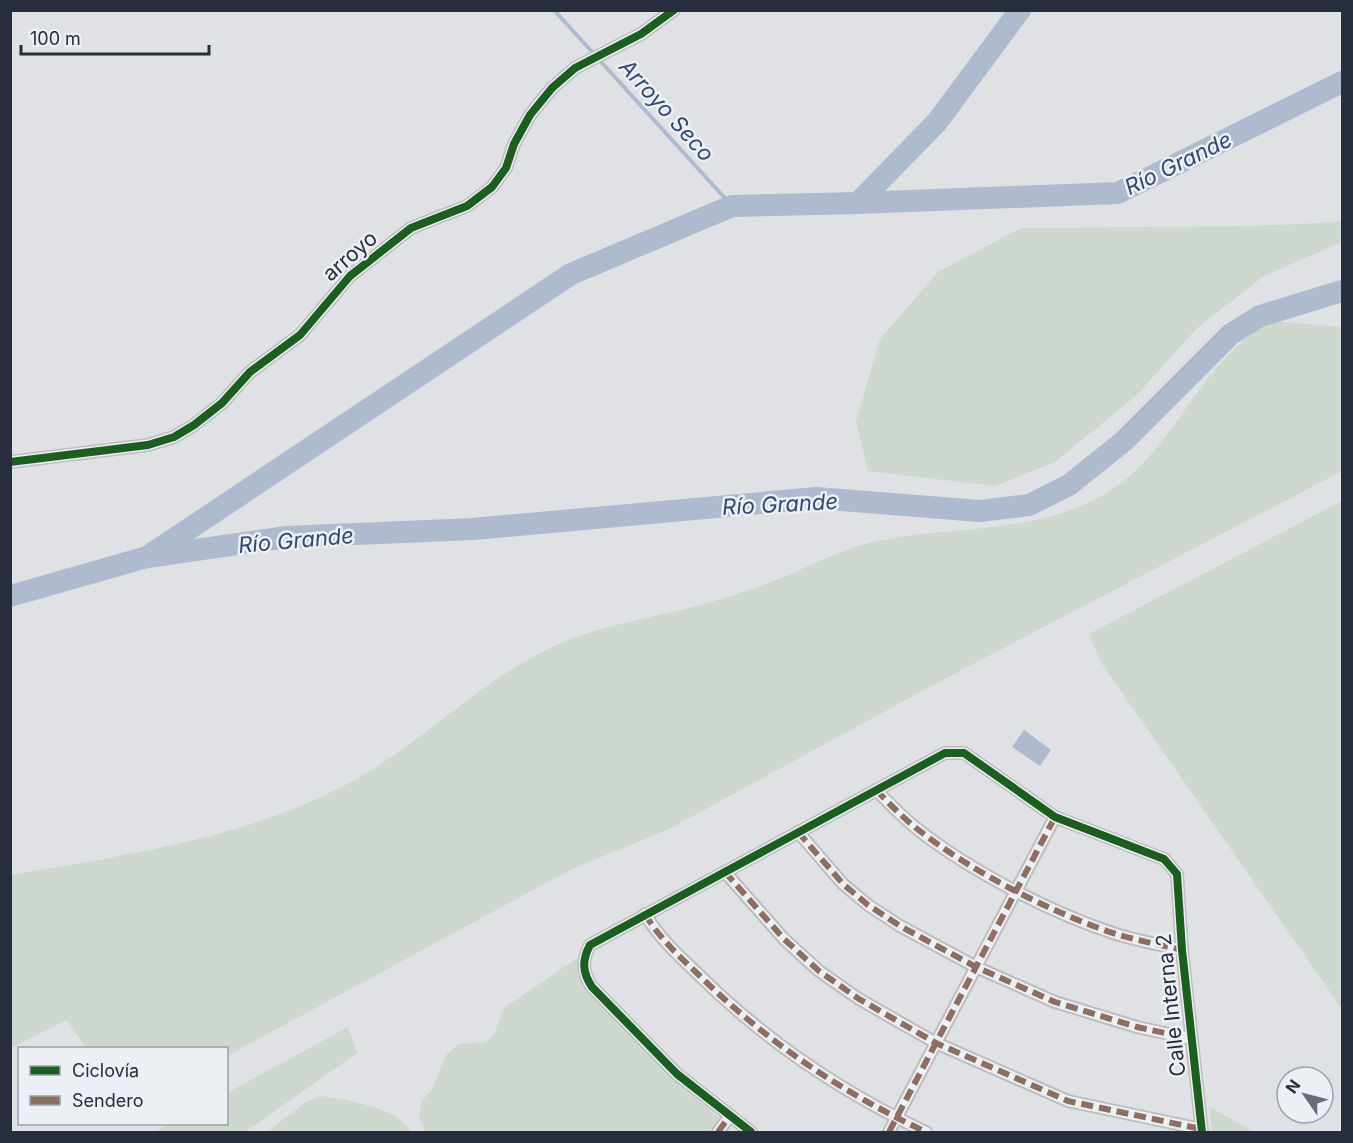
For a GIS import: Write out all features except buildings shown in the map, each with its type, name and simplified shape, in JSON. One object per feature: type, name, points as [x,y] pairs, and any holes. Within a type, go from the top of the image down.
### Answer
[{"type":"street","name":"arroyo","points":[[10,462],[148,445],[174,437],[195,425],[222,403],[250,372],[300,335],[350,276],[411,228],[467,206],[492,187],[506,168],[514,144],[530,115],[552,88],[575,68],[641,34],[674,10]]},
{"type":"street","points":[[751,1132],[677,1074],[624,1021],[585,977],[584,956],[590,945],[945,753],[964,753],[1055,817],[889,1132]]},
{"type":"street","points":[[876,790],[916,828],[957,856],[1057,911],[1119,935],[1182,950]]},
{"type":"street","name":"Calle Interna 2","points":[[1055,817],[1164,859],[1177,874],[1182,950],[1202,1131]]},
{"type":"street","points":[[798,832],[843,884],[868,905],[900,926],[976,967],[1055,1002],[1137,1027],[1192,1040]]},
{"type":"street","points":[[725,872],[784,939],[819,971],[859,999],[936,1043],[1068,1101],[1202,1131]]},
{"type":"street","points":[[645,915],[653,928],[696,973],[779,1048],[836,1086],[896,1119],[926,1132]]},
{"type":"street","points":[[718,1132],[729,1117]]},
{"type":"shaded area","points":[[1342,222],[1342,242],[1264,276],[1196,329],[1138,394],[1055,462],[995,486],[868,471],[856,422],[880,339],[938,272],[1021,228],[1252,226]]},
{"type":"shaded area","points":[[1271,321],[1342,327],[1342,471],[935,684],[669,829],[570,870],[228,1055],[228,1047],[85,1047],[67,1020],[11,1048],[11,875],[189,841],[276,816],[318,799],[384,762],[511,670],[538,654],[585,634],[733,595],[836,554],[877,541],[1022,523],[1078,507],[1105,494],[1129,477],[1150,456],[1204,384],[1245,339]]},
{"type":"shaded area","points":[[1342,501],[1342,1009],[1100,661],[1089,634]]},
{"type":"shaded area","points":[[579,957],[578,975],[588,991],[660,1066],[731,1129],[727,1132],[426,1132],[419,1116],[422,1101],[433,1088],[446,1055],[459,1044],[486,1042],[494,1034],[504,1008]]},
{"type":"shaded area","points":[[348,1027],[357,1053],[245,1132],[154,1132],[168,1125],[228,1125],[228,1092]]},
{"type":"shaded area","points":[[320,1096],[357,1102],[384,1111],[405,1124],[411,1132],[267,1132],[306,1102]]},
{"type":"shaded area","points":[[1210,1107],[1254,1132],[1212,1132]]},
{"type":"water","points":[[1024,730],[1051,750],[1040,766],[1012,747]]},
{"type":"waterway","name":"Arroyo Seco","points":[[554,10],[732,206]]},
{"type":"waterway","name":"Río Grande","points":[[10,596],[147,557],[571,274],[732,206],[858,203],[937,122],[1020,10]]},
{"type":"waterway","name":"Río Grande","points":[[858,203],[1118,193],[1342,82]]},
{"type":"waterway","name":"Río Grande","points":[[147,557],[287,537],[473,529],[816,498],[980,511],[1029,505],[1069,485],[1124,441],[1231,334],[1260,316],[1342,291]]},
{"type":"marked path","points":[[876,790],[916,828],[961,860],[1013,890],[1094,926],[1127,937],[1182,950]]},
{"type":"marked path","points":[[889,1132],[1055,817]]},
{"type":"marked path","points":[[798,832],[843,884],[868,905],[900,926],[976,967],[1055,1002],[1137,1027],[1192,1039]]},
{"type":"marked path","points":[[725,872],[784,939],[819,971],[859,999],[936,1043],[1068,1101],[1201,1129]]},
{"type":"marked path","points":[[645,914],[663,939],[685,962],[725,1000],[779,1044],[806,1064],[864,1100],[926,1132]]},
{"type":"marked path","points":[[718,1132],[729,1117]]},
{"type":"cycle path","points":[[10,462],[148,445],[174,437],[194,425],[222,403],[250,372],[300,335],[350,276],[411,228],[467,206],[492,187],[506,168],[514,144],[530,115],[552,88],[575,68],[641,34],[674,10]]},
{"type":"cycle path","points":[[751,1132],[677,1074],[592,987],[584,966],[590,945],[945,753],[964,753],[1055,817],[1164,859],[1177,874],[1182,950],[1202,1132]]}]
